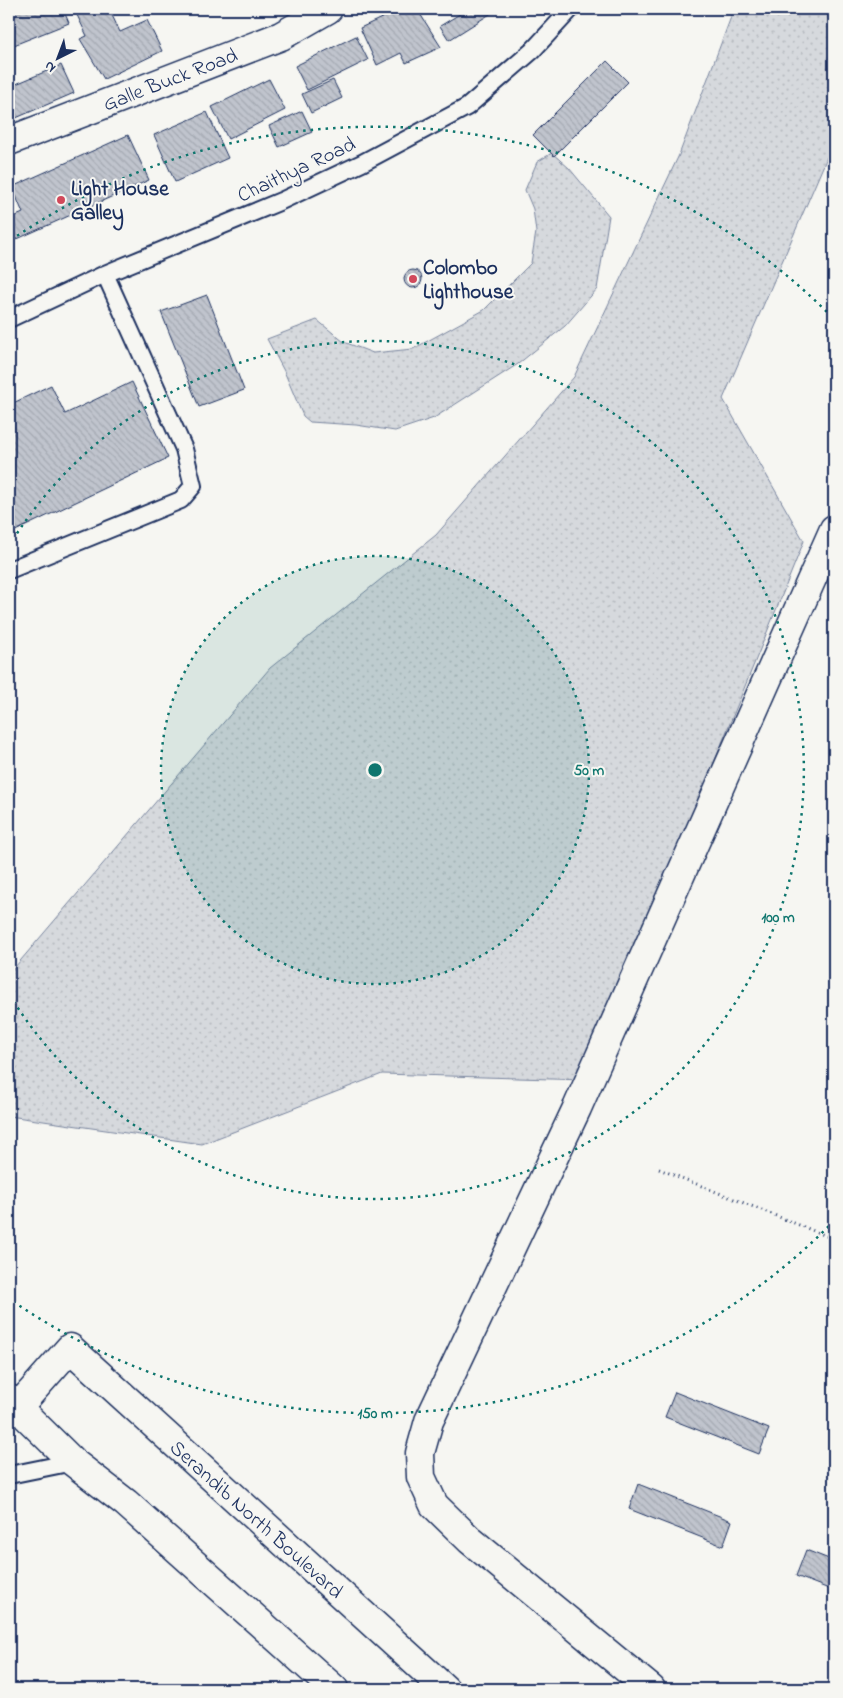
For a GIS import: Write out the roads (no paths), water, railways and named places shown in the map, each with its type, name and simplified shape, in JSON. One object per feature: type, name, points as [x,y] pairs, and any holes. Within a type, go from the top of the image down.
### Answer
[{"type":"street","name":"Galle Buck Road","points":[[9,141],[281,36],[328,9]]},
{"type":"street","points":[[651,1689],[470,1540],[434,1505],[421,1477],[420,1452],[429,1420],[577,1108],[834,529]]},
{"type":"street","name":"Serandib North Boulevard","points":[[13,1403],[70,1348],[445,1689]]},
{"type":"street","points":[[13,1403],[73,1462],[126,1503],[334,1689]]},
{"type":"lane","name":"Chaithya Road","points":[[9,319],[105,274],[290,197],[362,163],[467,107],[532,51],[571,9]]},
{"type":"lane","points":[[9,570],[181,500],[193,486],[184,450],[105,274]]},
{"type":"lane","points":[[9,1475],[73,1462]]},
{"type":"place","name":"Light House Galley","points":[[61,200]]},
{"type":"place","name":"Colombo Lighthouse","points":[[413,279]]}]
